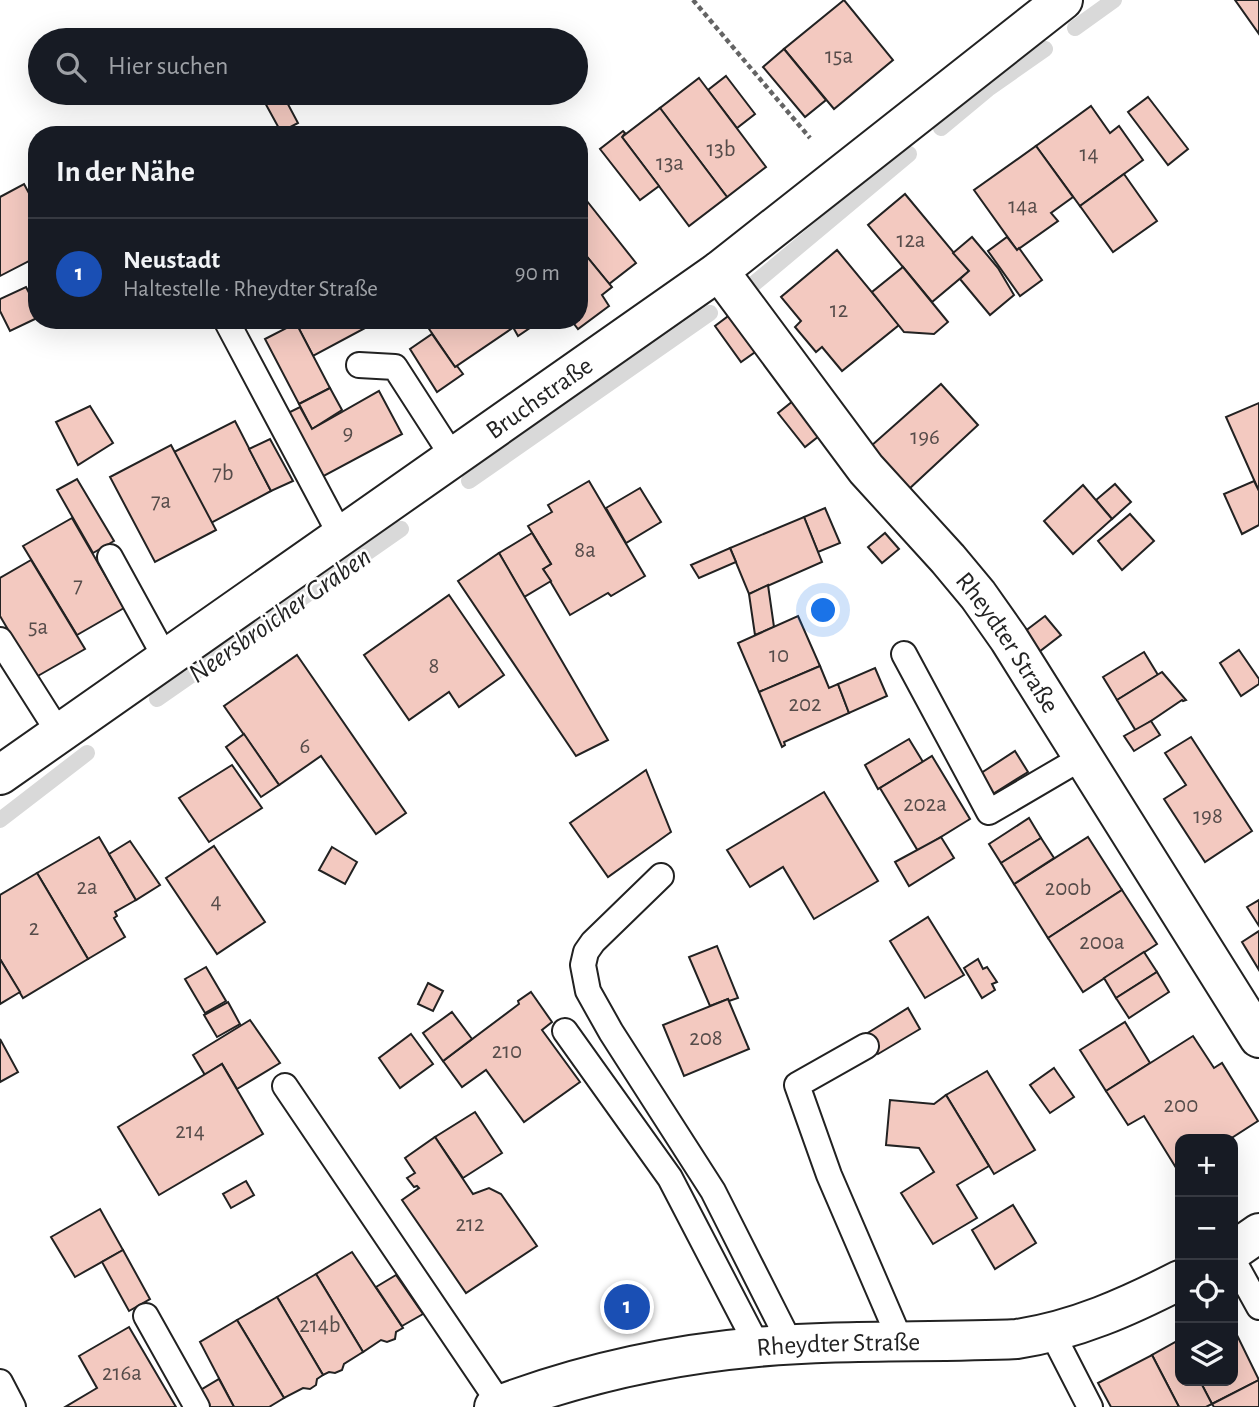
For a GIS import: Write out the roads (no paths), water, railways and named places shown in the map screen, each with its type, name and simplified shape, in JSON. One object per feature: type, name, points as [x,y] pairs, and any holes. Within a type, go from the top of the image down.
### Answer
[{"type":"street","name":"Bruchstraße","points":[[0,775],[719,271],[1063,0]]},
{"type":"street","name":"Rheydter Straße","points":[[719,271],[866,469],[978,594],[1259,1038]]},
{"type":"street","points":[[1238,1248],[1259,1233]]},
{"type":"street","name":"Rheydter Straße","points":[[497,1406],[576,1380],[652,1361],[774,1346],[1006,1339],[1052,1333],[1104,1316],[1175,1282]]},
{"type":"lane","points":[[231,329],[341,536]]},
{"type":"lane","points":[[359,365],[395,367],[453,457]]},
{"type":"lane","points":[[110,557],[166,659]]},
{"type":"lane","points":[[0,640],[59,733]]},
{"type":"lane","points":[[904,654],[989,812],[1083,757]]},
{"type":"lane","points":[[662,876],[593,942],[586,952],[584,977],[588,991],[604,1021],[713,1191],[774,1346]]},
{"type":"lane","points":[[565,1031],[670,1178],[774,1346]]},
{"type":"lane","points":[[866,1046],[797,1085],[829,1175],[901,1342]]},
{"type":"lane","points":[[285,1086],[497,1406]]},
{"type":"lane","points":[[1238,1269],[1259,1307]]},
{"type":"lane","points":[[146,1316],[197,1407]]},
{"type":"lane","points":[[1052,1333],[1090,1407]]},
{"type":"lane","points":[[0,1382],[13,1407]]},
{"type":"waterway","name":"Neersbroicher Graben","points":[[1075,28],[1114,0]]},
{"type":"waterway","name":"Neersbroicher Graben","points":[[941,128],[988,89],[1045,49]]},
{"type":"waterway","name":"Neersbroicher Graben","points":[[750,287],[909,154]]},
{"type":"waterway","name":"Neersbroicher Graben","points":[[469,481],[710,313]]},
{"type":"waterway","name":"Neersbroicher Graben","points":[[157,699],[401,529]]},
{"type":"waterway","points":[[0,820],[87,753]]},
{"type":"place","name":"Neustadt","points":[[627,1307]]}]
